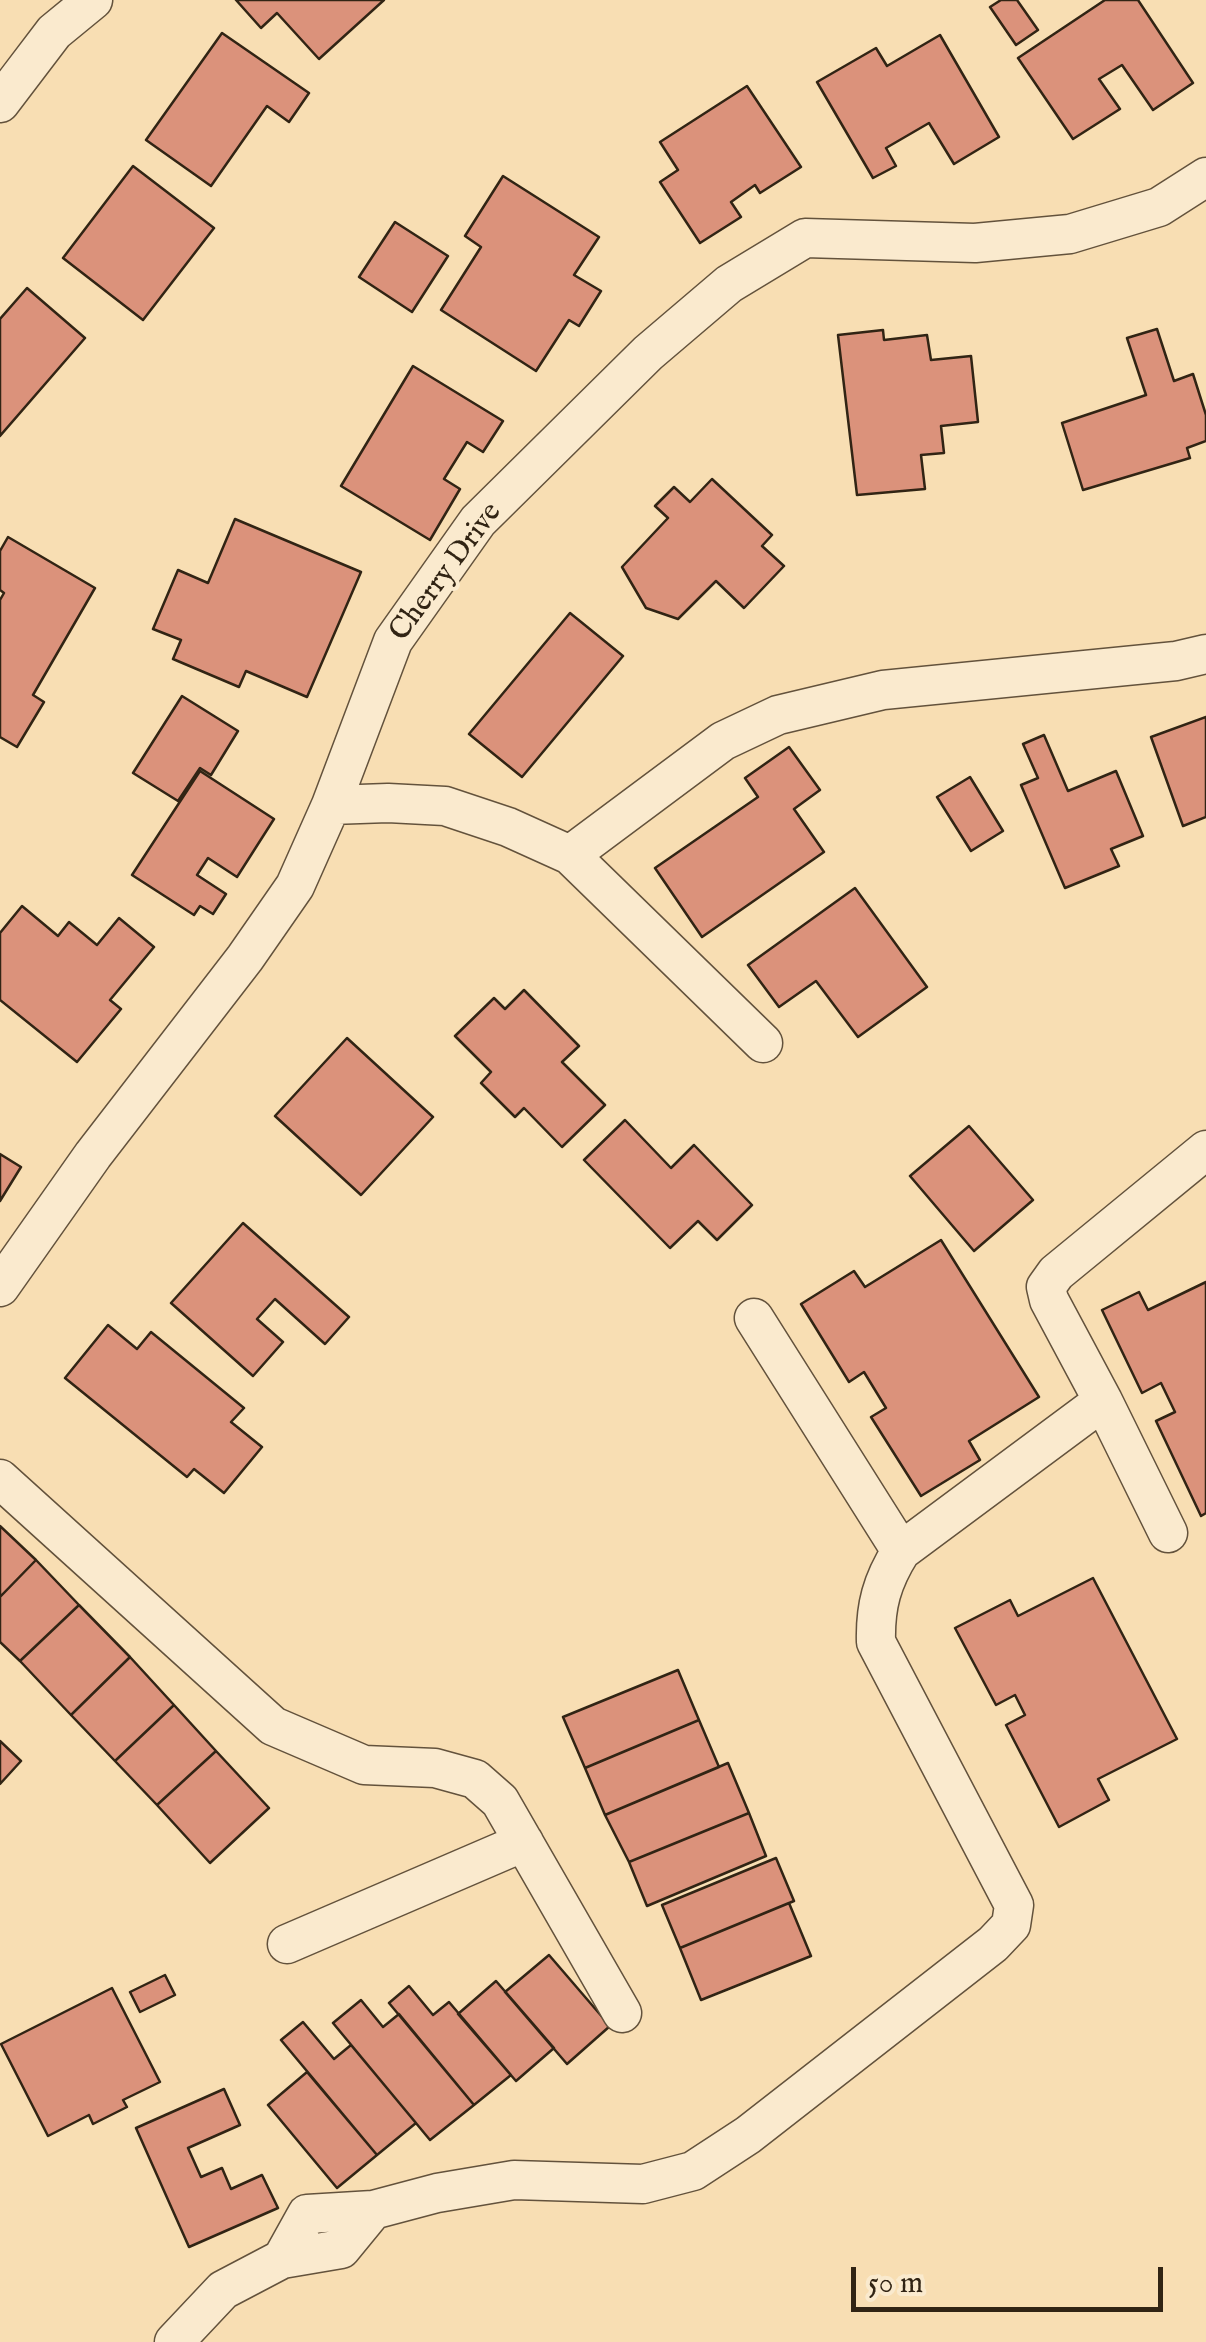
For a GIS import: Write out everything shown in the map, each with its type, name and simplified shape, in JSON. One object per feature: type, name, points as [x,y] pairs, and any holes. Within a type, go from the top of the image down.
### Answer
[{"type":"street","points":[[0,103],[54,32],[93,0]]},
{"type":"street","name":"Cherry Drive","points":[[0,1287],[296,886],[393,640],[478,521],[648,353],[729,284],[804,238],[975,242],[1070,234],[1159,207],[1206,177]]},
{"type":"street","points":[[570,855],[723,741],[778,714],[882,690],[1206,654]]},
{"type":"street","points":[[331,805],[446,806],[508,827],[570,855],[763,1043]]},
{"type":"street","points":[[1168,1533],[1104,1401],[1048,1300],[1046,1287],[1049,1279],[1206,1150]]},
{"type":"street","points":[[754,1318],[900,1551]]},
{"type":"street","points":[[174,2342],[223,2290],[282,2259],[341,2249],[373,2210],[437,2193],[514,2180],[642,2184],[692,2170],[748,2135],[1011,1925],[1014,1905],[1008,1891],[876,1642],[875,1615],[883,1579],[900,1551],[1104,1401]]},
{"type":"street","points":[[0,1479],[272,1726],[364,1765],[436,1768],[475,1779],[500,1801],[622,2013]]},
{"type":"street","points":[[287,1944],[524,1842]]},
{"type":"building","points":[[236,0],[384,0],[319,59],[277,13],[261,28]]},
{"type":"building","points":[[1001,0],[1017,0],[1038,30],[1016,45],[990,7]]},
{"type":"building","points":[[1105,0],[1138,0],[1193,83],[1153,110],[1122,65],[1099,79],[1120,109],[1073,139],[1018,58]]},
{"type":"building","points":[[222,33],[309,93],[289,122],[267,106],[211,186],[146,140]]},
{"type":"building","points":[[940,35],[999,137],[954,164],[929,123],[886,148],[896,166],[873,178],[817,82],[876,48],[887,66]]},
{"type":"building","points":[[747,86],[801,167],[760,193],[755,185],[731,202],[741,217],[700,243],[660,182],[678,170],[660,142]]},
{"type":"building","points":[[133,166],[214,228],[143,320],[63,258]]},
{"type":"building","points":[[503,176],[599,237],[574,275],[601,291],[579,326],[569,320],[536,371],[441,310],[481,247],[465,236]]},
{"type":"building","points":[[395,222],[448,256],[412,312],[359,277]]},
{"type":"building","points":[[27,288],[85,338],[0,436],[0,319]]},
{"type":"building","points":[[1157,329],[1174,381],[1193,374],[1206,415],[1206,441],[1187,448],[1190,458],[1083,490],[1062,423],[1146,395],[1127,338]]},
{"type":"building","points":[[883,330],[884,340],[927,335],[931,360],[971,356],[978,422],[941,426],[944,453],[921,455],[925,489],[857,495],[838,335]]},
{"type":"building","points":[[413,366],[503,421],[483,452],[467,442],[444,479],[460,489],[430,540],[341,486]]},
{"type":"building","points":[[712,479],[772,535],[762,546],[784,566],[744,608],[716,581],[678,619],[646,608],[622,567],[668,518],[655,506],[674,487],[690,502]]},
{"type":"building","points":[[235,519],[361,572],[307,697],[246,671],[239,687],[173,659],[181,640],[153,629],[178,570],[208,583]]},
{"type":"building","points":[[8,537],[95,588],[33,695],[44,702],[17,747],[0,737],[0,600],[4,593],[0,590],[0,551]]},
{"type":"building","points":[[570,613],[623,656],[522,777],[469,734]]},
{"type":"building","points":[[182,696],[238,731],[211,775],[200,768],[178,801],[133,773]]},
{"type":"building","points":[[1206,717],[1206,817],[1183,826],[1151,737]]},
{"type":"building","points":[[1044,735],[1068,791],[1116,771],[1143,836],[1111,849],[1119,866],[1065,888],[1021,785],[1038,778],[1023,744]]},
{"type":"building","points":[[789,747],[820,790],[794,809],[824,852],[702,937],[655,868],[758,797],[745,778]]},
{"type":"building","points":[[200,771],[274,819],[237,877],[208,858],[197,875],[226,894],[213,914],[200,906],[194,915],[132,875]]},
{"type":"building","points":[[970,777],[1003,831],[971,851],[937,797]]},
{"type":"building","points":[[855,888],[927,987],[858,1037],[816,981],[779,1007],[748,965]]},
{"type":"building","points":[[22,906],[58,936],[69,922],[97,945],[119,918],[154,947],[110,1000],[121,1009],[77,1062],[0,1000],[0,933]]},
{"type":"building","points":[[524,990],[579,1046],[562,1062],[605,1105],[562,1147],[524,1108],[515,1117],[481,1083],[491,1072],[455,1036],[494,998],[505,1009]]},
{"type":"building","points":[[347,1038],[433,1117],[361,1195],[275,1116]]},
{"type":"building","points":[[625,1120],[671,1168],[694,1145],[752,1205],[717,1240],[698,1221],[670,1248],[584,1160]]},
{"type":"building","points":[[969,1126],[1033,1200],[974,1251],[910,1176]]},
{"type":"building","points":[[0,1154],[21,1167],[0,1201]]},
{"type":"building","points":[[243,1223],[349,1317],[325,1344],[275,1299],[257,1319],[283,1342],[253,1376],[171,1303]]},
{"type":"building","points":[[941,1240],[1039,1397],[969,1441],[980,1460],[921,1496],[871,1417],[886,1408],[864,1372],[849,1382],[801,1304],[854,1271],[865,1287]]},
{"type":"building","points":[[1206,1282],[1206,1513],[1201,1516],[1156,1421],[1175,1412],[1161,1383],[1142,1393],[1102,1310],[1139,1292],[1148,1310]]},
{"type":"building","points":[[108,1325],[137,1349],[151,1332],[244,1408],[231,1422],[262,1447],[224,1493],[194,1469],[187,1477],[65,1378]]},
{"type":"building","points":[[0,1526],[36,1560],[0,1597]]},
{"type":"building","points":[[36,1560],[79,1605],[20,1661],[0,1642],[0,1597]]},
{"type":"building","points":[[1093,1578],[1177,1739],[1098,1779],[1109,1800],[1059,1827],[1006,1725],[1025,1715],[1015,1695],[996,1705],[955,1628],[1010,1600],[1018,1616]]},
{"type":"building","points":[[79,1605],[130,1657],[71,1715],[20,1661]]},
{"type":"building","points":[[130,1657],[174,1705],[115,1761],[71,1715]]},
{"type":"building","points":[[678,1670],[699,1720],[585,1768],[563,1717]]},
{"type":"building","points":[[174,1705],[216,1751],[157,1805],[115,1761]]},
{"type":"building","points":[[699,1720],[719,1767],[605,1815],[585,1768]]},
{"type":"building","points":[[0,1741],[21,1761],[0,1784]]},
{"type":"building","points":[[216,1751],[269,1808],[210,1863],[157,1805]]},
{"type":"building","points":[[728,1763],[749,1813],[629,1862],[605,1815]]},
{"type":"building","points":[[749,1813],[766,1856],[647,1906],[629,1862]]},
{"type":"building","points":[[776,1858],[794,1901],[680,1948],[662,1905]]},
{"type":"building","points":[[789,1903],[811,1956],[701,2000],[680,1948]]},
{"type":"building","points":[[549,1955],[610,2026],[567,2064],[505,1992]]},
{"type":"building","points":[[165,1975],[175,1995],[140,2012],[130,1992]]},
{"type":"building","points":[[496,1981],[554,2048],[516,2081],[458,2014]]},
{"type":"building","points":[[409,1986],[433,2015],[449,2002],[511,2075],[474,2105],[389,2003]]},
{"type":"building","points":[[112,1988],[160,2082],[123,2100],[127,2107],[93,2124],[89,2115],[48,2136],[1,2044]]},
{"type":"building","points":[[361,2000],[383,2027],[399,2014],[474,2105],[430,2140],[333,2023]]},
{"type":"building","points":[[303,2022],[334,2059],[351,2045],[416,2123],[377,2155],[281,2040]]},
{"type":"building","points":[[307,2072],[377,2155],[337,2188],[268,2105]]},
{"type":"building","points":[[224,2089],[240,2125],[188,2148],[201,2177],[222,2168],[231,2189],[262,2175],[278,2208],[189,2247],[136,2128]]}]
